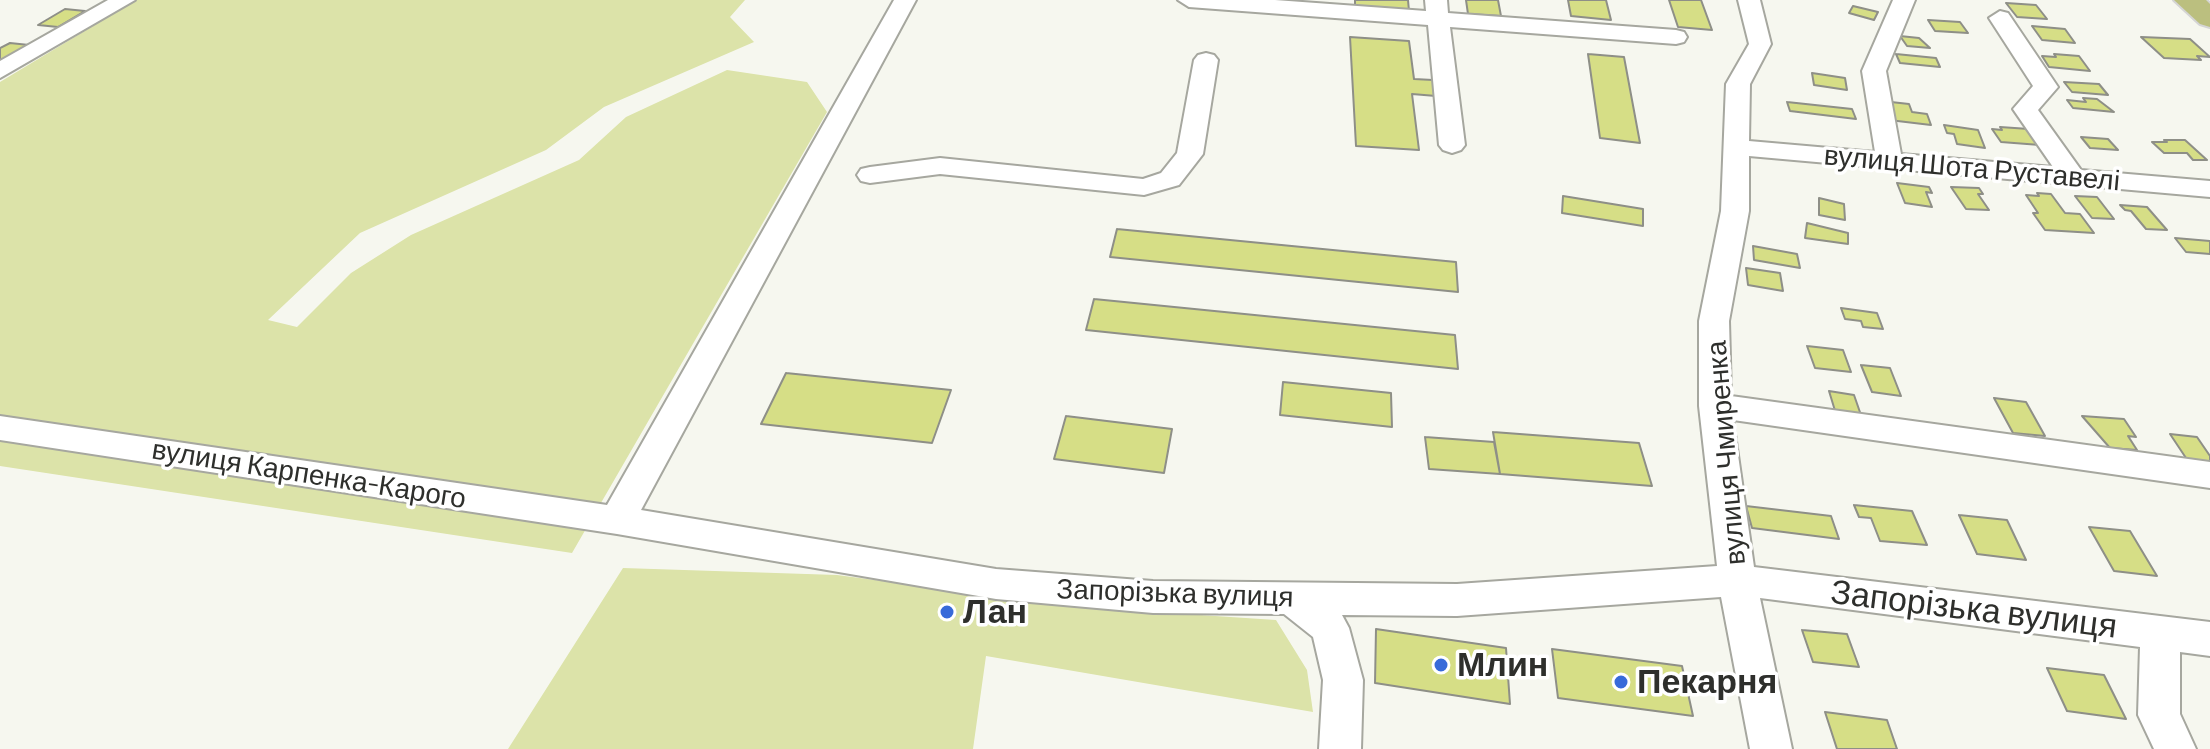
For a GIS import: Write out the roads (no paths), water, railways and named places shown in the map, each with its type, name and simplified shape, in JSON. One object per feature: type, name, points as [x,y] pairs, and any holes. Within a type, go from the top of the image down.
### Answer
[{"type":"street","points":[[0,71],[124,0]]},
{"type":"street","points":[[617,520],[905,0]]},
{"type":"street","points":[[1189,0],[1437,9],[1676,37]]},
{"type":"street","name":"вулиця Чмиренка","points":[[1737,580],[1715,406],[1714,321],[1735,211],[1738,84],[1760,44],[1749,0]]},
{"type":"street","points":[[1889,160],[1874,71],[1904,0]]},
{"type":"street","points":[[1437,9],[1452,145]]},
{"type":"street","points":[[2000,18],[2046,87],[2025,109],[2073,177]]},
{"type":"street","points":[[870,175],[940,166],[1144,187],[1170,179],[1190,154],[1206,60]]},
{"type":"street","name":"вулиця Шота Руставелі","points":[[1735,147],[2210,189]]},
{"type":"street","points":[[1715,406],[2210,475]]},
{"type":"street","name":"вулиця Карпенка-Карого","points":[[0,428],[617,520]]},
{"type":"street","name":"Запорізька вулиця","points":[[617,520],[996,584],[1153,597],[1457,600],[1737,580],[2210,639]]},
{"type":"street","points":[[1737,580],[1771,749]]},
{"type":"street","points":[[1291,598],[1330,628],[1343,680],[1340,749]]},
{"type":"street","points":[[2160,633],[2159,715],[2175,749]]},
{"type":"place","name":"Лан","points":[[947,612]]},
{"type":"place","name":"Млин","points":[[1441,665]]},
{"type":"place","name":"Пекарня","points":[[1621,682]]}]
